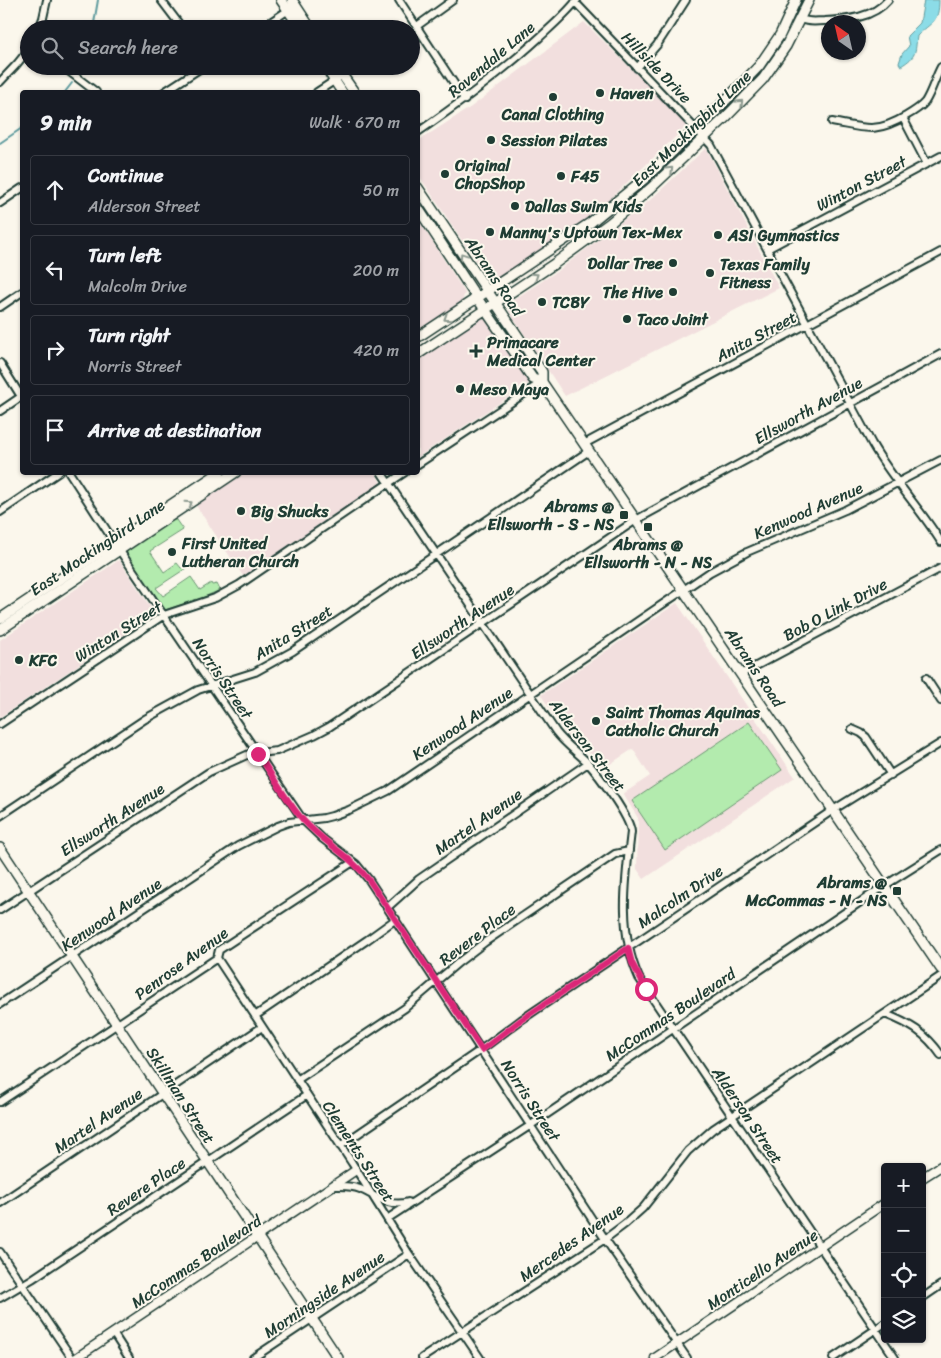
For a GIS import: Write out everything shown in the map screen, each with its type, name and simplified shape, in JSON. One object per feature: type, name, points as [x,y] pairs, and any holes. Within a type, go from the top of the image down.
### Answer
[{"type":"main road","points":[[281,0],[292,5],[304,20]]},
{"type":"main road","name":"East Mockingbird Lane","points":[[420,337],[590,224],[644,179],[759,66],[780,34],[796,0]]},
{"type":"main road","name":"East Mockingbird Lane","points":[[420,353],[554,264],[597,233],[645,193],[763,79],[786,46],[809,0]]},
{"type":"main road","points":[[292,5],[298,20]]},
{"type":"main road","points":[[791,14],[801,19]]},
{"type":"main road","points":[[335,75],[352,90]]},
{"type":"main road","points":[[338,75],[341,90]]},
{"type":"main road","name":"Abrams Road","points":[[420,191],[542,372],[542,382],[941,969]]},
{"type":"main road","points":[[420,208],[428,203]]},
{"type":"main road","name":"Abrams Road","points":[[420,212],[476,298],[533,379],[542,382]]},
{"type":"main road","name":"East Mockingbird Lane","points":[[0,630],[36,601],[216,475]]},
{"type":"main road","name":"East Mockingbird Lane","points":[[117,546],[231,475]]},
{"type":"main road","name":"East Mockingbird Lane","points":[[0,619],[36,601]]},
{"type":"main road","name":"Skillman Street","points":[[0,848],[256,1237],[338,1358]]},
{"type":"street","points":[[42,20],[47,0]]},
{"type":"street","points":[[161,0],[176,20]]},
{"type":"street","points":[[399,0],[413,20]]},
{"type":"street","points":[[420,24],[453,0]]},
{"type":"street","points":[[638,68],[657,45],[686,0]]},
{"type":"street","points":[[801,19],[806,22],[860,17],[879,8],[888,0]]},
{"type":"street","name":"Hillside Drive","points":[[576,1],[711,145],[882,461],[897,483],[928,520],[941,542]]},
{"type":"street","name":"Ravendale Lane","points":[[420,131],[465,100],[516,59],[576,1]]},
{"type":"street","points":[[272,20],[292,5]]},
{"type":"street","points":[[420,31],[465,100]]},
{"type":"street","points":[[0,82],[20,60]]},
{"type":"street","points":[[832,122],[879,128],[903,118],[923,104],[941,67]]},
{"type":"street","points":[[74,75],[93,90]]},
{"type":"street","points":[[167,90],[190,75]]},
{"type":"street","points":[[320,90],[338,78]]},
{"type":"street","points":[[903,118],[926,164]]},
{"type":"street","name":"Winton Street","points":[[767,249],[941,156]]},
{"type":"street","points":[[0,203],[20,189]]},
{"type":"street","name":"Anita Street","points":[[0,816],[167,706],[211,685],[255,672],[273,663],[436,554],[587,448],[807,323],[941,252]]},
{"type":"street","points":[[0,308],[20,293]]},
{"type":"street","name":"Ellsworth Avenue","points":[[0,910],[209,772],[249,754],[277,751],[314,735],[483,624],[636,520],[941,354]]},
{"type":"street","points":[[0,363],[20,394]]},
{"type":"street","points":[[420,463],[542,382]]},
{"type":"street","points":[[0,411],[20,398]]},
{"type":"street","name":"Kenwood Avenue","points":[[0,1004],[238,846],[278,826],[289,822],[324,818],[349,810],[388,791],[710,572],[747,552],[820,522],[941,460]]},
{"type":"street","points":[[0,512],[55,475]]},
{"type":"street","name":"Norris Street","points":[[71,475],[303,820],[362,870],[388,907],[605,1239],[687,1358]]},
{"type":"street","name":"Alderson Street","points":[[383,475],[565,744],[588,763],[629,821],[631,832],[624,916],[628,948],[639,978],[895,1358]]},
{"type":"street","name":"Winton Street","points":[[0,724],[164,615],[215,598],[239,585],[401,475]]},
{"type":"street","name":"Bob O Link Drive","points":[[741,674],[941,568]]},
{"type":"street","points":[[926,678],[941,701]]},
{"type":"street","points":[[852,729],[866,737],[891,775]]},
{"type":"street","name":"Malcolm Drive","points":[[340,1146],[482,1050],[521,1020],[833,810],[941,743]]},
{"type":"street","name":"Martel Avenue","points":[[388,907],[419,879],[588,763]]},
{"type":"street","points":[[321,837],[319,826],[324,818]]},
{"type":"street","name":"McCommas Boulevard","points":[[387,1219],[531,1125],[884,886],[941,850]]},
{"type":"street","name":"Revere Place","points":[[297,1080],[405,1008],[485,942],[615,854],[629,851]]},
{"type":"street","name":"Penrose Avenue","points":[[0,1102],[216,958],[220,950],[353,862]]},
{"type":"street","points":[[255,1016],[396,919]]},
{"type":"street","name":"Clements Street","points":[[216,958],[409,1254],[480,1358]]},
{"type":"street","name":"Mercedes Avenue","points":[[422,1358],[605,1239],[643,1208],[688,1151],[703,1137],[731,1116],[941,976]]},
{"type":"street","points":[[885,1014],[916,1028],[925,1035],[941,1055]]},
{"type":"street","name":"Martel Avenue","points":[[0,1203],[262,1027]]},
{"type":"street","name":"Revere Place","points":[[0,1298],[32,1279],[307,1096]]},
{"type":"street","points":[[926,1175],[941,1166]]},
{"type":"street","name":"McCommas Boulevard","points":[[76,1358],[356,1170]]},
{"type":"street","name":"McCommas Boulevard","points":[[331,1186],[360,1189],[373,1197],[395,1204],[404,1204],[414,1200]]},
{"type":"street","name":"Monticello Avenue","points":[[655,1358],[881,1206]]},
{"type":"street","points":[[0,1252],[72,1358]]},
{"type":"street","name":"Morningside Avenue","points":[[253,1358],[409,1254]]},
{"type":"street","points":[[926,1295],[941,1285]]},
{"type":"street","points":[[833,1358],[881,1326]]},
{"type":"street","points":[[113,1333],[129,1358]]},
{"type":"shaded area","points":[[584,22],[688,125],[594,214],[491,284],[420,177],[420,140],[471,107]]},
{"type":"shaded area","points":[[706,148],[779,288],[565,396],[509,311],[510,302],[559,270],[650,200]]},
{"type":"shaded area","points":[[420,222],[465,293],[462,301],[420,330]]},
{"type":"shaded area","points":[[484,315],[529,383],[420,456],[420,358]]},
{"type":"shaded area","points":[[241,475],[376,475],[381,483],[243,576],[195,504]]},
{"type":"shaded area","points":[[119,560],[155,614],[0,717],[0,640]]},
{"type":"shaded area","points":[[677,603],[795,777],[644,879],[637,869],[638,818],[623,794],[650,776],[633,749],[601,770],[587,750],[567,736],[541,695]]},
{"type":"green space","points":[[172,520],[176,520],[183,530],[150,551],[164,572],[177,563],[181,568],[184,566],[185,569],[156,588],[163,596],[191,577],[200,590],[211,583],[212,585],[217,584],[220,590],[165,610],[126,557],[126,554],[128,550]]},
{"type":"green space","points":[[749,722],[782,770],[665,850],[632,801]]},
{"type":"water","points":[[924,0],[939,0],[938,13],[934,21],[917,36],[913,57],[901,66],[899,63],[902,54],[909,46],[907,36],[920,23]]},
{"type":"waterway","points":[[95,20],[98,0]]},
{"type":"waterway","points":[[67,90],[72,83]]},
{"type":"waterway","points":[[0,143],[20,129]]},
{"type":"place","name":"Haven","points":[[600,93]]},
{"type":"place","name":"Canal Clothing","points":[[553,97]]},
{"type":"place","name":"Session Pilates","points":[[491,140]]},
{"type":"place","name":"Original ChopShop","points":[[445,174]]},
{"type":"place","name":"F45","points":[[561,176]]},
{"type":"place","name":"Dallas Swim Kids","points":[[515,206]]},
{"type":"place","name":"Manny's Uptown Tex-Mex","points":[[490,232]]},
{"type":"place","name":"ASI Gymnastics","points":[[718,235]]},
{"type":"place","name":"Dollar Tree","points":[[673,263]]},
{"type":"place","name":"Texas Family Fitness","points":[[710,273]]},
{"type":"place","name":"The Hive","points":[[673,292]]},
{"type":"place","name":"TCBY","points":[[542,302]]},
{"type":"place","name":"Taco Joint","points":[[627,319]]},
{"type":"place","name":"Primacare Medical Center","points":[[476,351]]},
{"type":"place","name":"Meso Maya","points":[[460,389]]},
{"type":"place","name":"Big Shucks","points":[[241,511]]},
{"type":"place","name":"Abrams @ Ellsworth - S - NS","points":[[624,515]]},
{"type":"place","name":"Abrams @ Ellsworth - N - NS","points":[[648,527]]},
{"type":"place","name":"First United Lutheran Church","points":[[172,552]]},
{"type":"place","name":"KFC","points":[[19,660]]},
{"type":"place","name":"Saint Thomas Aquinas Catholic Church","points":[[596,721]]},
{"type":"place","name":"Abrams @ McCommas - N - NS","points":[[897,891]]},
{"type":"route","points":[[258,754],[303,820],[323,839],[362,870],[482,1050],[521,1020],[628,948],[632,963],[646,989]]}]
